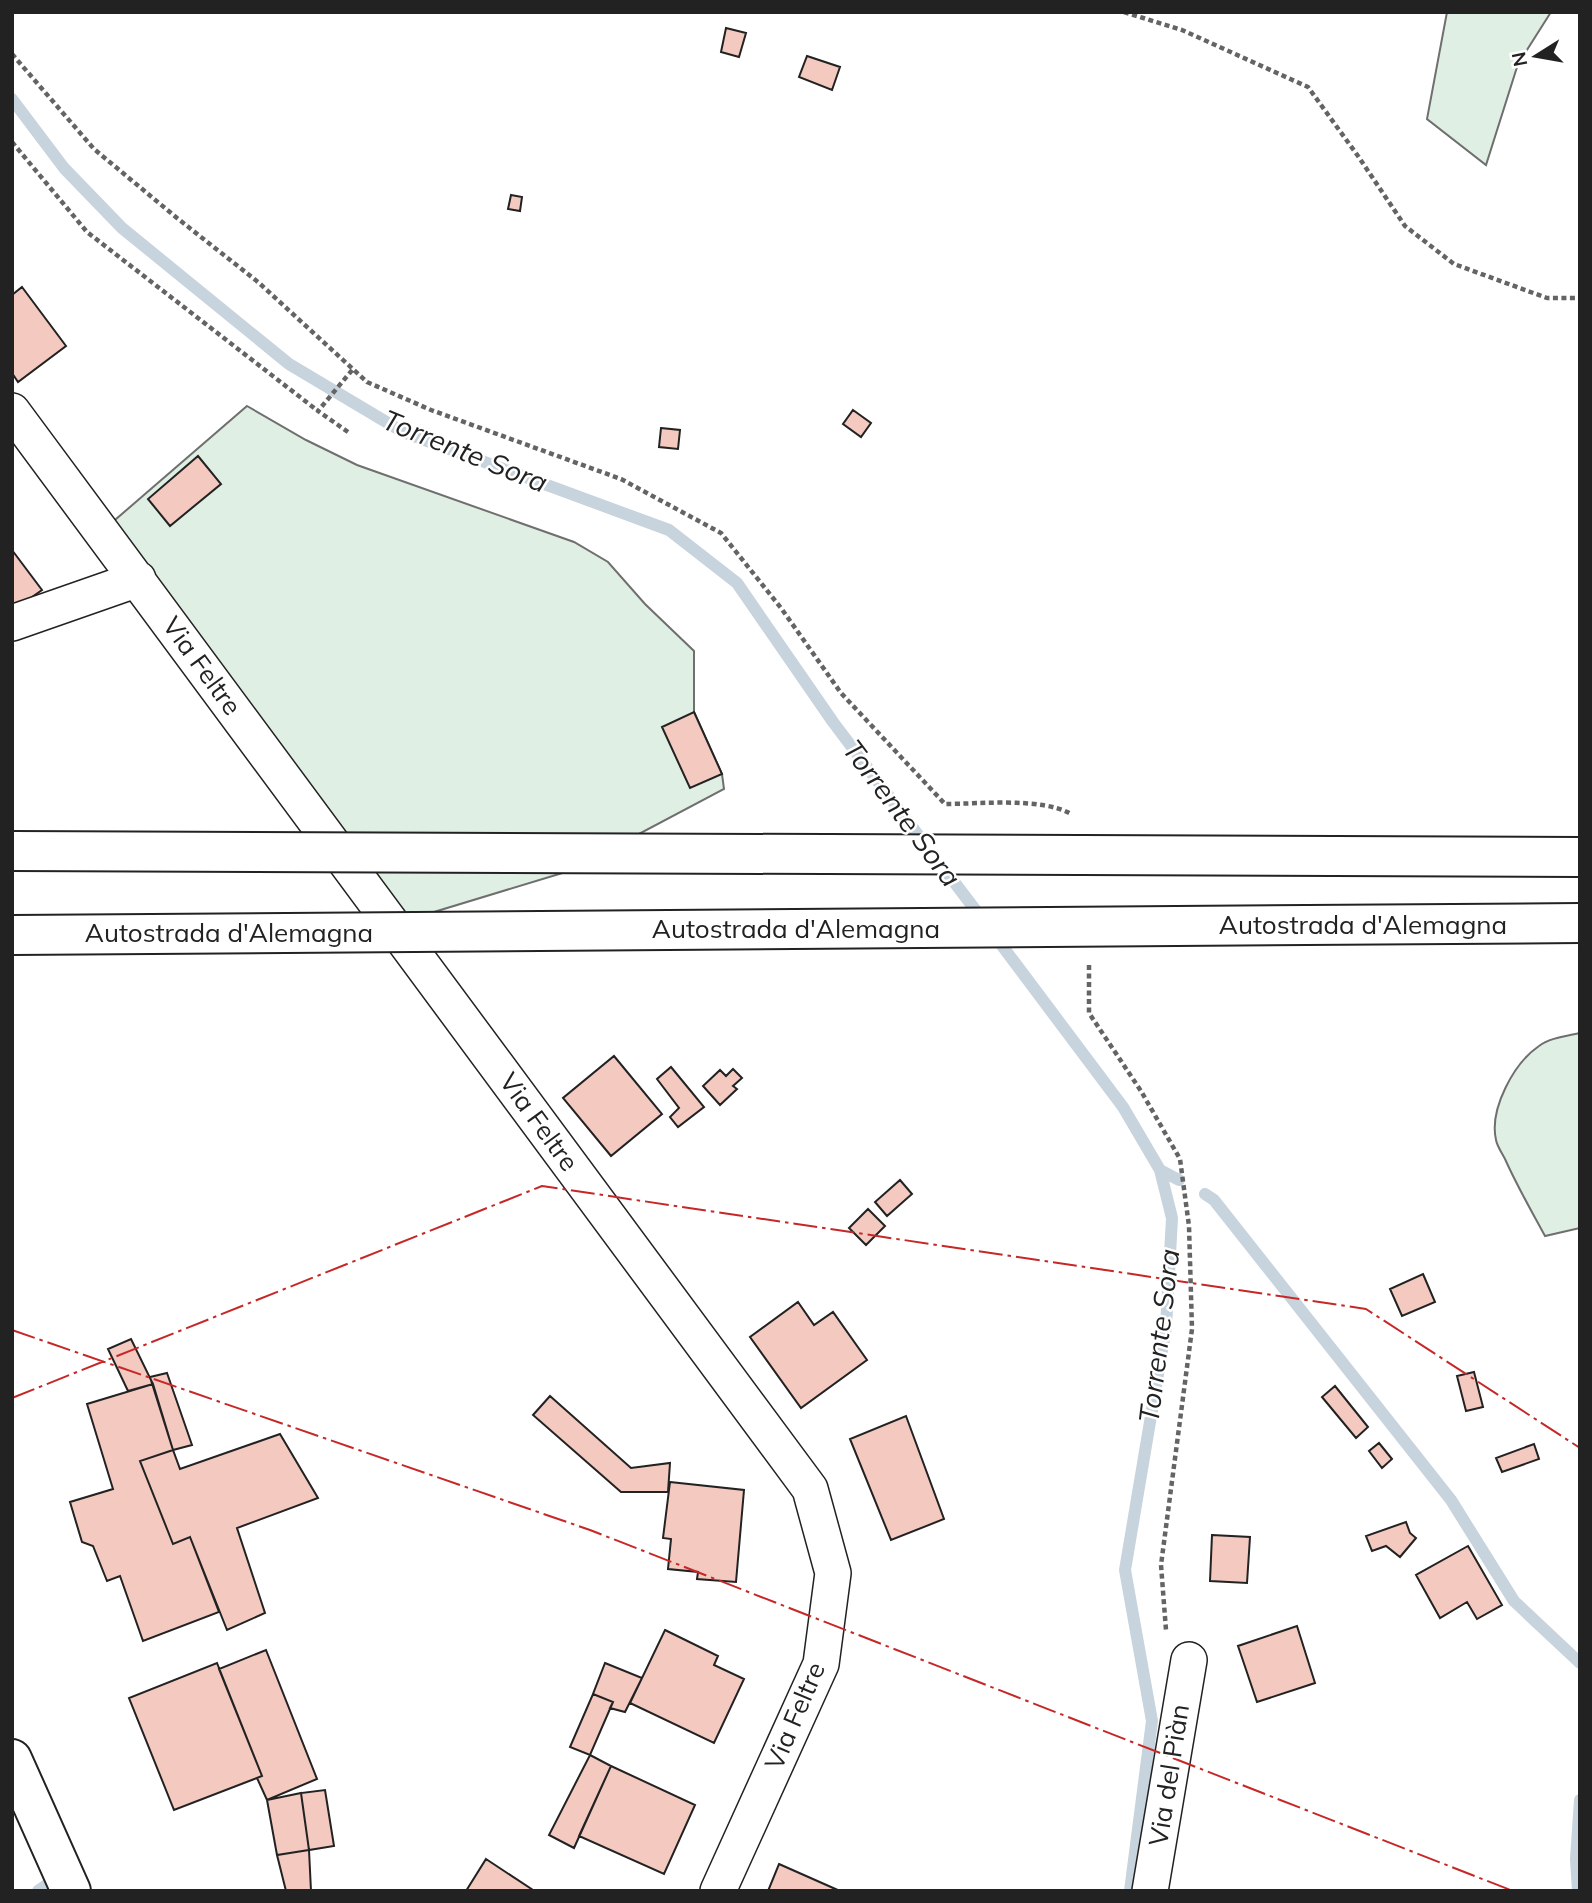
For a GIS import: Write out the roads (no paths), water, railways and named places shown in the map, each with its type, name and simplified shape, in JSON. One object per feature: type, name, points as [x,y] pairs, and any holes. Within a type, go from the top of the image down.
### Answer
[{"type":"main road","points":[[12,851],[1580,857]]},
{"type":"main road","name":"Autostrada d'Alemagna","points":[[12,935],[1580,923]]},
{"type":"main road","points":[[12,1759],[71,1891]]},
{"type":"street","name":"Via Feltre","points":[[12,411],[810,1489],[833,1573],[821,1664],[718,1891]]},
{"type":"street","points":[[12,623],[138,579]]},
{"type":"street","name":"Via del Piàn","points":[[1150,1891],[1189,1660]]},
{"type":"waterway","name":"Torrente Sora","points":[[12,99],[64,168],[122,228],[289,364],[403,432],[669,530],[737,583],[833,722],[928,848]]},
{"type":"waterway","name":"Torrente Sora","points":[[939,862],[983,920]]},
{"type":"waterway","name":"Torrente Sora","points":[[994,935],[1123,1107],[1160,1170],[1172,1218],[1166,1327],[1125,1570],[1152,1721],[1130,1891]]},
{"type":"waterway","points":[[1160,1170],[1179,1180]]},
{"type":"waterway","points":[[1205,1194],[1214,1200],[1451,1500],[1514,1601],[1580,1663]]},
{"type":"waterway","points":[[1578,1891],[1576,1859],[1580,1800]]},
{"type":"waterway","points":[[38,1891],[48,1884]]}]
